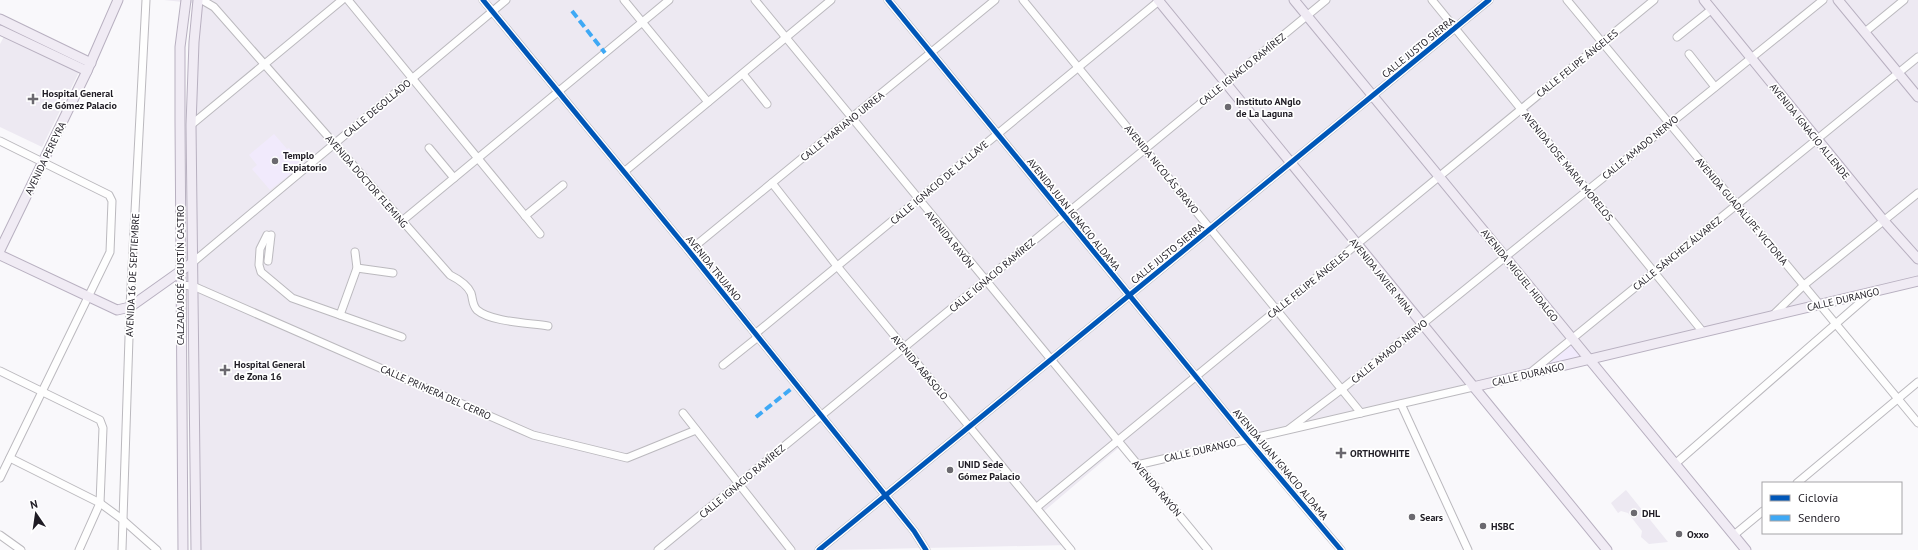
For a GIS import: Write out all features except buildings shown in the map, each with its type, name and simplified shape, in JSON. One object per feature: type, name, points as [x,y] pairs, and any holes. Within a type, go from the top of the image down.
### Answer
[{"type":"main road","name":"AVENIDA PEREYRA","points":[[0,250],[89,67],[118,0]]},
{"type":"main road","name":"CALZADA JOSÉ AGUSTÍN CASTRO","points":[[183,550],[180,284],[180,47],[186,0]]},
{"type":"main road","name":"CALZADA JOSÉ AGUSTÍN CASTRO","points":[[196,550],[191,125],[194,42],[198,0]]},
{"type":"main road","name":"AVENIDA JAVIER MINA","points":[[1159,0],[1422,325],[1607,550]]},
{"type":"main road","name":"AVENIDA MIGUEL HIDALGO","points":[[1294,0],[1746,550]]},
{"type":"main road","name":"AVENIDA IGNACIO ALLENDE","points":[[1704,0],[1816,139],[1884,221],[1918,259]]},
{"type":"main road","points":[[1838,0],[1918,97]]},
{"type":"main road","points":[[0,19],[89,67]]},
{"type":"main road","points":[[0,30],[89,67]]},
{"type":"main road","points":[[0,255],[113,309],[126,309],[130,307],[192,263]]},
{"type":"main road","name":"CALLE DURANGO","points":[[1473,387],[1820,304],[1870,294],[1918,281]]},
{"type":"main road","points":[[182,468],[194,468]]},
{"type":"street","name":"AVENIDA 16 DE SEPTIEMBRE","points":[[122,550],[130,307],[146,0]]},
{"type":"street","name":"AVENIDA DOCTOR FLEMING","points":[[202,0],[214,8],[450,275],[460,281],[470,292],[473,304],[477,310],[492,317],[548,326]]},
{"type":"street","points":[[191,125],[342,0]]},
{"type":"street","points":[[348,0],[540,234]]},
{"type":"street","name":"AVENIDA TRUJANO","points":[[483,0],[689,251],[914,531],[926,550]]},
{"type":"street","name":"CALLE DEGOLLADO","points":[[192,263],[506,0]]},
{"type":"street","points":[[624,0],[708,102]]},
{"type":"street","points":[[402,221],[669,0]]},
{"type":"street","name":"AVENIDA RAYÓN","points":[[755,0],[1208,550]]},
{"type":"street","points":[[624,172],[832,0]]},
{"type":"street","name":"AVENIDA JUAN IGNACIO ALDAMA","points":[[888,0],[1247,439],[1341,550]]},
{"type":"street","name":"CALLE MARIANO URREA","points":[[689,251],[995,0]]},
{"type":"street","name":"AVENIDA NICOLÁS BRAVO","points":[[1023,0],[1361,413]]},
{"type":"street","name":"CALLE IGNACIO DE LA LLAVE","points":[[722,365],[837,266],[1159,0]]},
{"type":"street","name":"CALLE IGNACIO RAMÍREZ","points":[[658,550],[1326,0]]},
{"type":"street","name":"AVENIDA JOSE MARIA MORELOS","points":[[1432,0],[1703,332]]},
{"type":"street","name":"CALLE JUSTO SIERRA","points":[[819,550],[1489,0]]},
{"type":"street","name":"AVENIDA GUADALUPE VICTORIA","points":[[1567,0],[1918,423]]},
{"type":"street","name":"CALLE FELIPE ÁNGELES","points":[[1037,507],[1654,0]]},
{"type":"street","name":"CALLE AMADO NERVO","points":[[1289,429],[1422,325],[1823,0]]},
{"type":"street","points":[[1865,32],[1904,0]]},
{"type":"street","points":[[1677,37],[1712,9]]},
{"type":"street","points":[[1689,54],[1716,87]]},
{"type":"street","name":"CALLE SÁNCHEZ ÁLVAREZ","points":[[1530,373],[1918,57]]},
{"type":"street","points":[[742,74],[767,104]]},
{"type":"street","points":[[0,141],[112,197],[110,252],[0,478]]},
{"type":"street","points":[[429,148],[454,178]]},
{"type":"street","name":"AVENIDA ABASOLO","points":[[772,183],[837,266],[1071,550]]},
{"type":"street","points":[[525,216],[563,185]]},
{"type":"street","points":[[1772,316],[1804,285],[1918,193]]},
{"type":"street","points":[[268,261],[269,235],[260,249],[259,265],[261,272],[292,298],[402,338]]},
{"type":"street","points":[[340,315],[357,268],[355,252]]},
{"type":"street","points":[[357,268],[393,273]]},
{"type":"street","name":"CALLE PRIMERA DEL CERRO","points":[[180,284],[193,286],[533,435],[627,458],[696,430]]},
{"type":"street","points":[[1676,464],[1870,294]]},
{"type":"street","points":[[0,372],[100,420],[103,428],[100,503],[79,550]]},
{"type":"street","points":[[1798,482],[1918,382]]},
{"type":"street","name":"CALLE DURANGO","points":[[1137,465],[1473,387]]},
{"type":"street","points":[[1401,404],[1468,550]]},
{"type":"street","points":[[683,413],[791,550]]},
{"type":"street","points":[[10,458],[100,503],[123,520],[157,550]]},
{"type":"street","points":[[1734,535],[1762,512]]},
{"type":"street","points":[[0,535],[22,550]]},
{"type":"shaded area","points":[[164,0],[1918,0],[1918,284],[1143,468],[1123,444],[1043,512],[1070,545],[832,550],[201,550],[198,262],[192,3]]},
{"type":"shaded area","name":"Hospital General de Gómez Palacio","points":[[6,33],[80,70],[42,147],[0,127],[0,44]]},
{"type":"shaded area","points":[[274,134],[287,149],[289,148],[302,165],[270,190],[252,169],[257,165],[249,155]]},
{"type":"shaded area","points":[[1570,344],[1582,357],[1547,363]]},
{"type":"shaded area","points":[[1626,490],[1668,542],[1649,544],[1641,537],[1642,531],[1628,513],[1621,511],[1618,513],[1611,503]]},
{"type":"marked path","points":[[572,11],[605,53]]},
{"type":"marked path","points":[[756,417],[796,385]]},
{"type":"cycle path","points":[[483,0],[689,251],[914,531],[926,550]]},
{"type":"cycle path","points":[[888,0],[1247,439],[1341,550]]},
{"type":"cycle path","points":[[819,550],[1489,0]]},
{"type":"place","name":"Hospital General de Gómez Palacio","points":[[33,99]]},
{"type":"place","name":"Instituto ANglo de La Laguna","points":[[1228,107]]},
{"type":"place","name":"Templo Expiatorio","points":[[275,161]]},
{"type":"place","name":"Hospital General de Zona 16","points":[[225,370]]},
{"type":"place","name":"ORTHOWHITE","points":[[1341,453]]},
{"type":"place","name":"UNID Sede Gómez Palacio","points":[[950,470]]},
{"type":"place","name":"DHL","points":[[1634,513]]},
{"type":"place","name":"Sears","points":[[1412,517]]},
{"type":"place","name":"HSBC","points":[[1483,526]]},
{"type":"place","name":"Oxxo","points":[[1679,534]]}]
